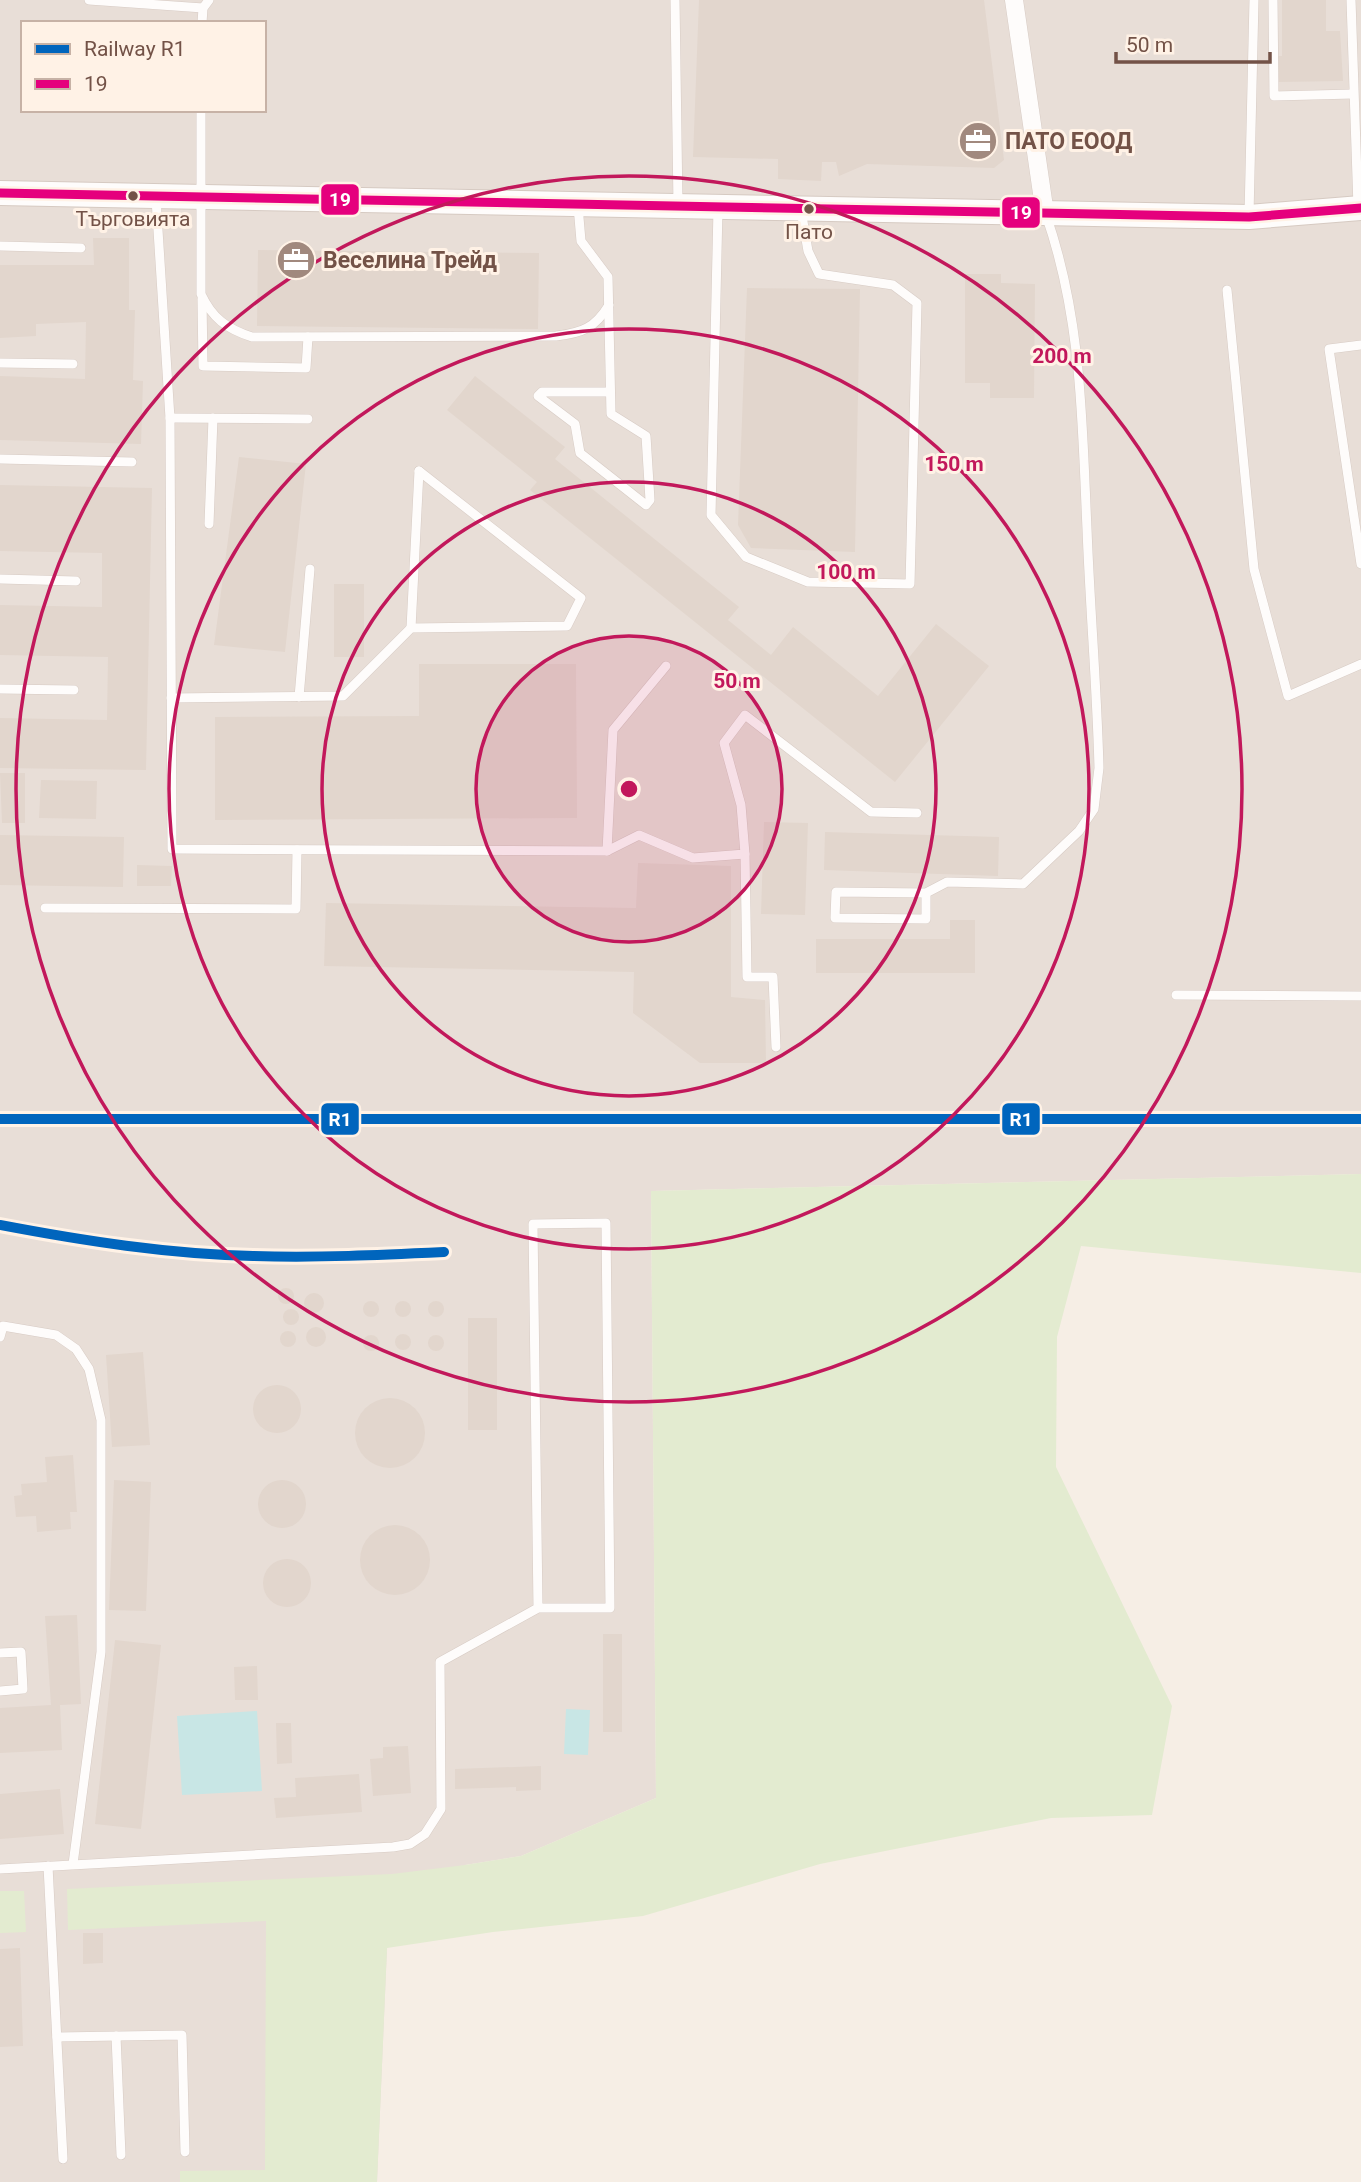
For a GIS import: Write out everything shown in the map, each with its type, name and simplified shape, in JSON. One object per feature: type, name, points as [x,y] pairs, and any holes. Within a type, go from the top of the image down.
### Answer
[{"type":"street","points":[[1014,0],[1045,214]]},
{"type":"street","points":[[0,193],[1249,217],[1359,209]]},
{"type":"lane","points":[[89,0],[206,4]]},
{"type":"lane","points":[[675,0],[678,207]]},
{"type":"lane","points":[[1249,217],[1254,0]]},
{"type":"lane","points":[[1273,0],[1274,96],[1353,94]]},
{"type":"lane","points":[[1352,0],[1353,94],[1359,209]]},
{"type":"lane","points":[[201,112],[203,366],[306,368],[308,337]]},
{"type":"lane","points":[[156,197],[170,418],[172,849],[607,851],[639,835],[693,858],[745,854]]},
{"type":"lane","points":[[578,205],[581,241],[608,277],[610,393],[613,418],[646,436],[650,500],[646,505],[580,453],[575,424],[539,400],[538,396],[541,392],[610,393]]},
{"type":"lane","points":[[718,207],[711,515],[746,557],[808,582],[910,584],[917,303],[893,285],[819,274],[807,250],[801,209]]},
{"type":"lane","points":[[926,893],[926,919],[835,918],[836,891],[926,893],[947,882],[1023,884],[1079,831],[1094,810],[1099,768],[1084,417],[1077,344],[1062,263],[1045,214]]},
{"type":"lane","points":[[0,246],[81,248]]},
{"type":"lane","points":[[1227,290],[1254,569],[1288,696],[1361,664]]},
{"type":"lane","points":[[201,294],[209,312],[234,331],[252,337],[568,335],[592,327],[609,305]]},
{"type":"lane","points":[[1361,345],[1329,349],[1361,564]]},
{"type":"lane","points":[[0,363],[73,364]]},
{"type":"lane","points":[[170,418],[308,419]]},
{"type":"lane","points":[[209,524],[214,418]]},
{"type":"lane","points":[[0,459],[132,462]]},
{"type":"lane","points":[[171,698],[343,696],[411,628],[419,471],[581,598],[567,626],[411,628]]},
{"type":"lane","points":[[299,697],[310,569]]},
{"type":"lane","points":[[0,579],[76,581]]},
{"type":"lane","points":[[607,851],[613,730],[666,666]]},
{"type":"lane","points":[[0,690],[74,690]]},
{"type":"lane","points":[[776,1047],[774,977],[747,977],[745,854],[741,805],[724,743],[745,715],[871,812],[917,813]]},
{"type":"lane","points":[[45,908],[296,909],[297,849]]},
{"type":"lane","points":[[1176,995],[1361,996]]},
{"type":"lane","points":[[0,1868],[410,1844],[425,1834],[441,1809],[440,1662],[538,1608],[610,1608],[606,1223],[533,1224],[538,1608]]},
{"type":"lane","points":[[0,1337],[3,1326],[11,1326],[55,1335],[76,1349],[89,1368],[101,1420],[100,1677],[73,1864]]},
{"type":"lane","points":[[0,1653],[20,1652],[23,1689],[0,1691]]},
{"type":"lane","points":[[48,1866],[63,2159]]},
{"type":"lane","points":[[57,2037],[182,2035],[185,2152]]},
{"type":"lane","points":[[116,2036],[121,2155]]},
{"type":"shaded area","points":[[0,0],[1361,0],[1361,1174],[651,1191],[656,1798],[521,1856],[465,1865],[387,1948],[377,2182],[0,2182]]},
{"type":"green space","points":[[1361,1174],[1361,1273],[1081,1246],[1057,1337],[1056,1467],[1172,1706],[1152,1815],[1051,1818],[820,1864],[643,1916],[493,1932],[387,1948],[377,2182],[180,2182],[180,2171],[265,2170],[266,1921],[68,1930],[67,1889],[392,1874],[465,1865],[521,1856],[656,1798],[651,1191]]},
{"type":"green space","points":[[0,1891],[24,1891],[26,1932],[0,1933]]},
{"type":"water","points":[[566,1709],[590,1710],[588,1755],[564,1754]]},
{"type":"water","points":[[257,1711],[262,1791],[182,1795],[177,1716]]},
{"type":"building","points":[[699,0],[984,0],[1004,160],[994,168],[867,164],[839,176],[836,162],[822,162],[821,181],[778,179],[778,159],[693,157]]},
{"type":"building","points":[[1282,0],[1326,0],[1326,31],[1340,31],[1343,81],[1278,82],[1277,56],[1282,56]]},
{"type":"building","points":[[93,238],[129,238],[129,310],[135,310],[133,380],[143,381],[141,444],[0,440],[0,376],[85,379],[86,322],[36,324],[36,336],[0,338],[0,265],[94,265]]},
{"type":"building","points":[[258,250],[539,253],[538,329],[257,326]]},
{"type":"building","points":[[965,274],[1001,274],[1001,283],[1035,284],[1034,398],[990,398],[990,383],[965,383]]},
{"type":"building","points":[[747,288],[860,289],[855,552],[751,548],[738,525]]},
{"type":"building","points":[[475,376],[565,447],[555,459],[739,607],[728,620],[771,655],[793,627],[878,696],[936,624],[989,666],[895,782],[530,490],[537,482],[447,410]]},
{"type":"building","points":[[239,457],[306,464],[285,652],[214,645]]},
{"type":"building","points":[[0,485],[152,488],[146,770],[0,768],[0,718],[107,720],[108,657],[0,655],[0,605],[102,607],[102,553],[0,551]]},
{"type":"building","points":[[334,584],[364,584],[364,657],[334,657]]},
{"type":"building","points":[[419,664],[576,664],[577,818],[215,820],[215,717],[419,716]]},
{"type":"building","points":[[0,773],[25,773],[25,823],[2,823]]},
{"type":"building","points":[[41,780],[97,781],[96,819],[39,818]]},
{"type":"building","points":[[764,822],[808,823],[805,915],[761,914]]},
{"type":"building","points":[[825,832],[999,837],[998,876],[824,870]]},
{"type":"building","points":[[0,835],[124,837],[123,887],[0,885]]},
{"type":"building","points":[[638,863],[731,866],[731,997],[765,1000],[766,1063],[700,1063],[633,1013],[634,972],[324,966],[326,903],[636,908]]},
{"type":"building","points":[[137,865],[172,866],[171,886],[137,886]]},
{"type":"building","points":[[950,920],[975,920],[975,973],[816,973],[816,939],[950,939]]},
{"type":"building","points":[[283,1288],[289,1288],[294,1296],[292,1302],[283,1304],[278,1299],[278,1293]]},
{"type":"building","points":[[314,1293],[321,1296],[324,1303],[321,1310],[314,1313],[307,1310],[304,1303],[307,1296]]},
{"type":"building","points":[[368,1301],[374,1301],[379,1309],[377,1315],[368,1317],[363,1312],[363,1306]]},
{"type":"building","points":[[400,1301],[406,1301],[411,1309],[409,1315],[400,1317],[395,1312],[395,1306]]},
{"type":"building","points":[[433,1301],[439,1301],[444,1309],[442,1315],[433,1317],[428,1312],[428,1306]]},
{"type":"building","points":[[288,1309],[294,1309],[299,1317],[297,1323],[288,1325],[283,1320],[283,1314]]},
{"type":"building","points":[[468,1318],[497,1318],[497,1430],[468,1430]]},
{"type":"building","points":[[316,1327],[323,1330],[326,1337],[323,1344],[316,1347],[309,1344],[306,1337],[309,1330]]},
{"type":"building","points":[[285,1331],[291,1331],[296,1339],[294,1345],[285,1347],[280,1342],[280,1336]]},
{"type":"building","points":[[400,1334],[406,1334],[411,1342],[409,1348],[400,1350],[395,1345],[395,1339]]},
{"type":"building","points":[[368,1335],[374,1335],[379,1343],[377,1349],[368,1351],[363,1346],[363,1340]]},
{"type":"building","points":[[433,1335],[439,1335],[444,1343],[442,1349],[433,1351],[428,1346],[428,1340]]},
{"type":"building","points":[[143,1352],[150,1445],[112,1447],[106,1355]]},
{"type":"building","points":[[277,1385],[294,1392],[301,1409],[294,1426],[277,1433],[260,1426],[253,1409],[260,1392]]},
{"type":"building","points":[[397,1398],[410,1404],[419,1413],[423,1419],[423,1447],[415,1458],[404,1466],[383,1468],[365,1458],[357,1447],[355,1426],[365,1408],[376,1400]]},
{"type":"building","points":[[73,1455],[77,1512],[70,1512],[71,1529],[37,1532],[36,1516],[16,1517],[14,1496],[22,1495],[21,1484],[47,1482],[45,1457]]},
{"type":"building","points":[[114,1480],[151,1482],[146,1611],[109,1610]]},
{"type":"building","points":[[282,1480],[299,1487],[306,1504],[299,1521],[282,1528],[265,1521],[258,1504],[265,1487]]},
{"type":"building","points":[[402,1525],[415,1531],[424,1540],[428,1546],[428,1574],[420,1585],[409,1593],[388,1595],[370,1585],[362,1574],[360,1553],[370,1535],[381,1527]]},
{"type":"building","points":[[287,1559],[304,1566],[311,1583],[304,1600],[287,1607],[270,1600],[263,1583],[270,1566]]},
{"type":"building","points":[[77,1615],[81,1704],[60,1705],[62,1750],[0,1753],[0,1708],[51,1705],[45,1616]]},
{"type":"building","points":[[603,1634],[622,1634],[622,1732],[603,1732]]},
{"type":"building","points":[[115,1640],[161,1645],[141,1829],[95,1824]]},
{"type":"building","points":[[257,1666],[258,1700],[235,1700],[234,1667]]},
{"type":"building","points":[[276,1723],[291,1723],[292,1763],[277,1764]]},
{"type":"building","points":[[408,1746],[411,1793],[373,1796],[370,1759],[383,1758],[383,1747]]},
{"type":"building","points":[[541,1766],[541,1790],[516,1791],[516,1787],[455,1789],[455,1769]]},
{"type":"building","points":[[359,1774],[362,1812],[276,1818],[274,1798],[296,1797],[295,1778]]},
{"type":"building","points":[[60,1789],[64,1834],[0,1839],[0,1794]]},
{"type":"building","points":[[83,1933],[103,1933],[103,1963],[83,1964]]},
{"type":"building","points":[[20,1948],[23,2046],[0,2047],[0,1949]]},
{"type":"rail line","name":"R1","points":[[0,1119],[1361,1119]]},
{"type":"rail line","name":"R1","points":[[0,1225],[126,1246],[221,1255],[277,1257],[444,1252]]},
{"type":"transit line","name":"19","points":[[0,193],[1249,217],[1361,208]]},
{"type":"place","name":"ПАТО ЕООД","points":[[978,141]]},
{"type":"place","name":"Търговията","points":[[133,196]]},
{"type":"place","name":"Пато","points":[[809,209]]},
{"type":"place","name":"Веселина Трейд","points":[[296,260]]}]
